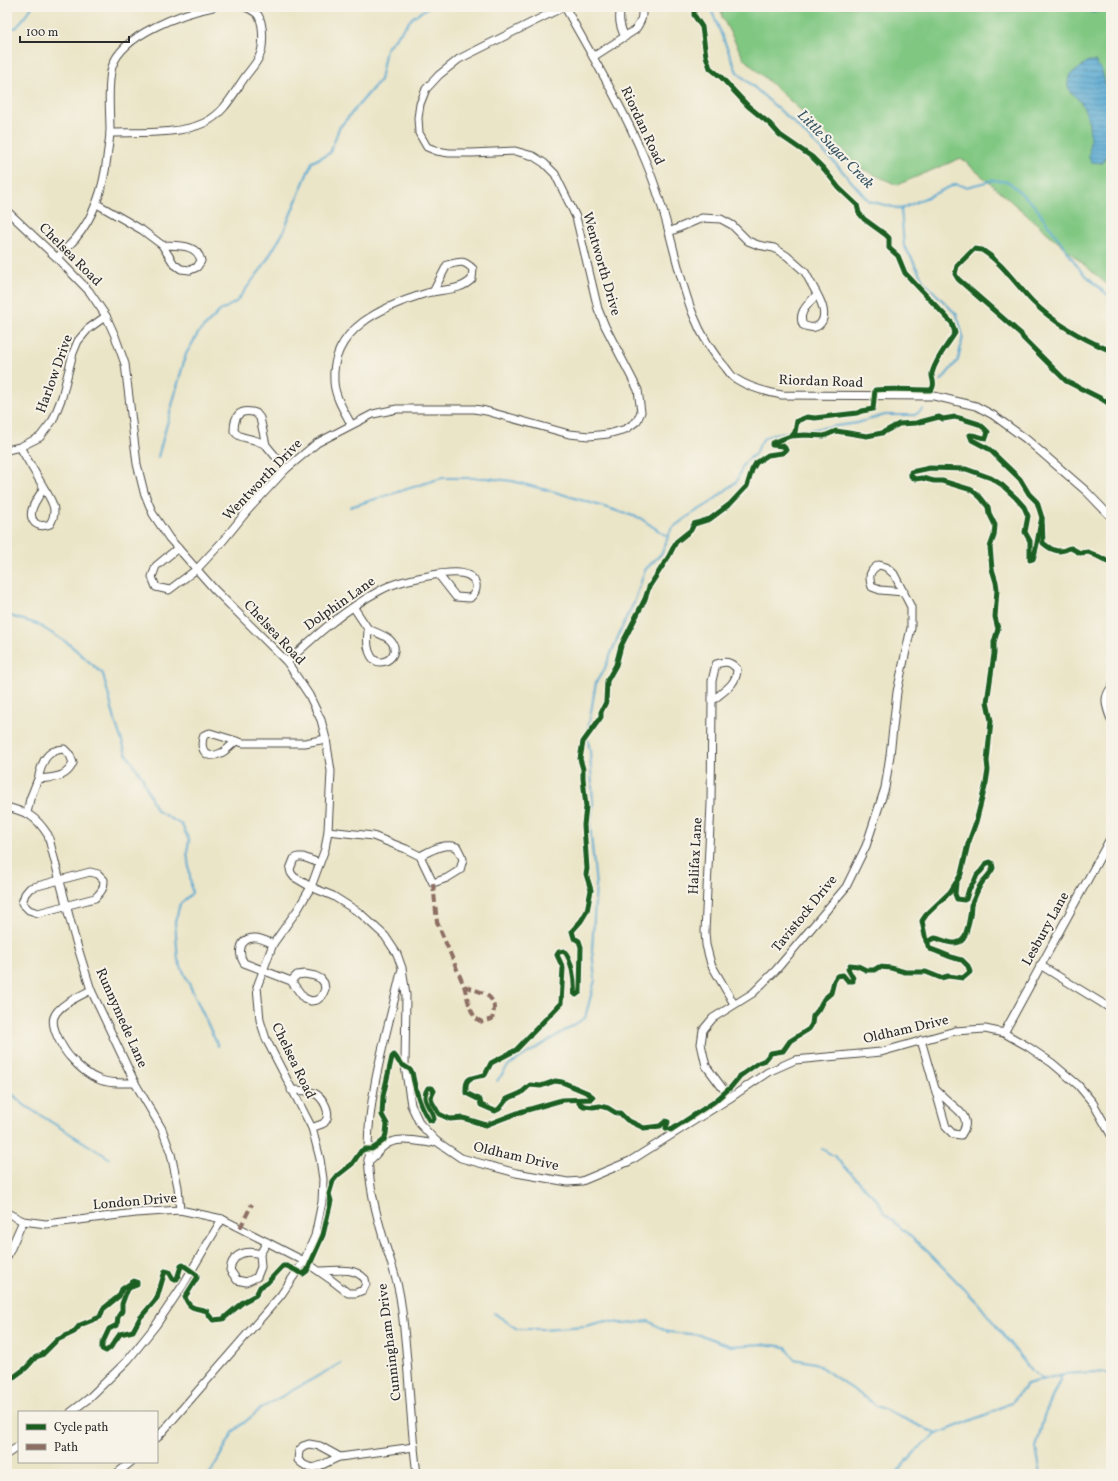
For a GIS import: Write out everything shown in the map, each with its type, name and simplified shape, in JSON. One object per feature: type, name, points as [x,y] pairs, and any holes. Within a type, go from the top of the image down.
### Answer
[{"type":"street","points":[[57,258],[76,238],[97,204],[106,170],[110,133],[109,94],[112,67],[118,56],[136,38],[148,30],[188,14],[213,7]]},
{"type":"street","points":[[110,133],[184,129],[211,120],[224,109],[259,57],[262,47],[261,25],[258,16],[251,9],[246,7]]},
{"type":"street","name":"Riordan Road","points":[[564,7],[619,105],[644,155],[658,195],[691,310],[705,341],[720,362],[736,379],[759,390],[782,396],[934,396],[976,406],[993,415],[1026,439],[1086,491],[1111,517]]},
{"type":"street","name":"Wentworth Drive","points":[[178,548],[156,566],[152,577],[156,587],[169,590],[197,569],[286,469],[317,443],[350,424],[373,414],[396,409],[463,408],[486,411],[569,434],[589,436],[608,434],[626,429],[637,421],[641,412],[638,390],[602,320],[576,217],[555,174],[544,163],[533,156],[515,151],[449,153],[427,147],[419,134],[418,118],[420,104],[426,89],[439,75],[460,59],[564,7]]},
{"type":"street","points":[[622,7],[619,13],[620,28],[624,36]]},
{"type":"street","points":[[593,57],[635,30],[642,18],[642,9],[640,7]]},
{"type":"street","points":[[97,204],[142,230],[162,245],[174,264],[180,269],[190,270],[198,267],[202,261],[200,254],[190,247],[162,245]]},
{"type":"street","name":"Chelsea Road","points":[[7,211],[57,258],[89,291],[106,316],[125,364],[137,464],[144,492],[153,514],[169,538],[197,569],[258,634],[287,662],[309,695],[320,720],[326,739],[331,770],[328,831],[325,850],[311,887],[298,909],[273,944],[257,987],[260,1020],[266,1039],[291,1090],[312,1128],[320,1159],[323,1179],[322,1202],[315,1236],[304,1260],[281,1295],[158,1437]]},
{"type":"street","points":[[669,232],[702,218],[721,219],[732,225],[748,241],[758,245],[774,248],[787,256],[805,272],[817,294]]},
{"type":"street","points":[[350,424],[336,393],[334,382],[335,362],[339,350],[345,340],[361,323],[378,312],[398,303],[433,292],[454,289],[467,285],[472,279],[473,269],[464,262],[460,261],[447,265],[433,292]]},
{"type":"street","name":"Harlow Drive","points":[[7,450],[20,447],[40,438],[53,420],[62,397],[73,353],[78,340],[88,329],[106,316]]},
{"type":"street","points":[[266,445],[260,418],[256,413],[246,411],[240,413],[236,417],[234,423],[234,431],[237,435],[266,445],[286,469]]},
{"type":"street","points":[[20,447],[44,488],[53,504],[55,510],[54,519],[50,524],[43,526],[37,525],[31,514],[32,508],[44,488]]},
{"type":"street","name":"Tavistock Drive","points":[[730,1098],[706,1066],[701,1044],[703,1030],[713,1018],[753,993],[776,970],[846,887],[866,846],[885,788],[897,692],[911,628],[911,607],[904,592],[894,574],[886,567],[879,565],[873,568],[870,574],[872,587],[880,590],[904,592]]},
{"type":"street","name":"Dolphin Lane","points":[[287,662],[324,628],[380,590],[421,577],[438,574],[455,573],[469,576],[475,581],[476,588],[474,594],[470,598],[456,597],[438,574]]},
{"type":"street","points":[[354,608],[368,629],[390,640],[394,646],[395,652],[391,658],[385,662],[378,663],[372,659],[368,649],[368,629]]},
{"type":"street","name":"Halifax Lane","points":[[712,701],[732,685],[737,677],[737,669],[732,663],[724,661],[716,664],[712,681],[711,804],[705,932],[706,946],[711,964],[734,1004]]},
{"type":"street","points":[[1111,688],[1106,694],[1105,700],[1111,720]]},
{"type":"street","points":[[236,741],[222,753],[214,755],[208,755],[204,752],[202,747],[204,735],[210,733],[243,743],[305,743],[326,739]]},
{"type":"street","points":[[26,813],[38,779],[42,762],[49,754],[56,750],[64,749],[70,755],[74,763],[70,771],[62,776],[38,779]]},
{"type":"street","name":"Runnymede Lane","points":[[7,807],[26,813],[40,822],[48,835],[91,990],[135,1083],[162,1129],[171,1154],[178,1187],[180,1210]]},
{"type":"street","points":[[328,831],[373,836],[396,844],[420,856],[433,882],[447,878],[460,870],[463,859],[457,847],[446,845],[420,856]]},
{"type":"street","name":"Lesbury Lane","points":[[1004,1033],[1111,837]]},
{"type":"street","name":"Oldham Drive","points":[[319,863],[303,857],[298,857],[294,859],[290,869],[294,877],[311,887],[333,896],[360,913],[385,936],[397,954],[402,968],[406,995],[405,1066],[411,1105],[420,1124],[436,1141],[461,1158],[516,1174],[568,1182],[582,1181],[630,1161],[730,1098],[768,1072],[795,1060],[881,1052],[955,1031],[985,1029],[1004,1033],[1052,1063],[1078,1085],[1093,1103],[1111,1135]]},
{"type":"street","points":[[90,872],[98,874],[104,880],[104,887],[95,898],[38,913],[29,910],[22,903],[25,894],[30,888],[60,880],[90,872]]},
{"type":"street","points":[[273,944],[257,938],[247,940],[242,945],[240,952],[241,958],[244,963],[291,981],[304,998],[311,1001],[317,1000],[322,996],[325,989],[324,983],[316,976],[305,974],[297,975],[291,981]]},
{"type":"street","points":[[1040,966],[1111,1009]]},
{"type":"street","name":"Cunningham Drive","points":[[402,968],[372,1100],[369,1125],[368,1161],[371,1191],[400,1296],[417,1474]]},
{"type":"street","points":[[91,990],[66,1003],[54,1016],[53,1025],[55,1033],[70,1058],[99,1080],[117,1083],[135,1083]]},
{"type":"street","points":[[921,1040],[946,1127],[953,1134],[961,1135],[964,1130],[964,1115],[936,1089]]},
{"type":"street","points":[[291,1090],[305,1090],[314,1093],[326,1107],[327,1116],[324,1122],[312,1128]]},
{"type":"street","points":[[368,1161],[372,1159],[385,1145],[394,1141],[430,1143],[436,1141]]},
{"type":"street","name":"London Drive","points":[[7,1213],[23,1222],[46,1224],[136,1213],[180,1210],[222,1219],[304,1260],[348,1293],[356,1293],[362,1290],[366,1284],[365,1278],[354,1270],[319,1271]]},
{"type":"street","points":[[71,1411],[88,1399],[122,1366],[156,1325],[184,1285],[222,1219]]},
{"type":"street","points":[[7,1257],[23,1222]]},
{"type":"street","points":[[260,1254],[254,1252],[241,1253],[233,1260],[230,1270],[237,1280],[246,1282],[257,1277],[261,1267],[260,1254],[267,1242]]},
{"type":"street","points":[[340,1458],[320,1446],[309,1444],[303,1446],[298,1460],[308,1467],[318,1468],[331,1460],[340,1458],[414,1447]]},
{"type":"street","points":[[7,1454],[18,1447]]},
{"type":"street","points":[[116,1474],[130,1463]]},
{"type":"green space","points":[[721,7],[1111,7],[1111,288],[961,158],[897,185],[860,168],[817,125],[744,59],[722,17]]},
{"type":"water","points":[[1085,7],[1111,7],[1111,8],[1092,13]]},
{"type":"water","points":[[1089,61],[1095,61],[1102,71],[1106,86],[1111,96],[1111,148],[1102,163],[1091,162],[1089,158],[1090,130],[1085,109],[1070,91],[1068,86],[1068,80],[1073,72]]},
{"type":"waterway","points":[[7,30],[17,27],[32,7]]},
{"type":"waterway","points":[[158,457],[186,354],[199,332],[220,311],[236,302],[262,268],[283,233],[312,162],[330,153],[339,128],[380,80],[386,49],[413,17],[429,7]]},
{"type":"waterway","name":"Little Sugar Creek","points":[[710,7],[737,72],[792,121],[834,162],[869,201],[901,209],[956,184],[966,187],[994,180],[1009,182],[1035,206],[1081,271],[1111,298]]},
{"type":"waterway","points":[[901,209],[904,246],[924,282],[957,315],[963,336],[958,360],[941,381]]},
{"type":"waterway","points":[[497,1081],[509,1065],[585,1018],[595,980],[592,950],[596,886],[590,825],[593,804],[590,751],[587,736],[596,682],[604,670],[634,603],[645,570],[662,553],[671,529],[710,503],[737,481],[744,463],[755,454],[763,439],[772,434],[857,423],[885,415],[915,415],[923,409]]},
{"type":"waterway","points":[[350,507],[442,478],[487,478],[512,481],[555,492],[640,518],[668,537]]},
{"type":"waterway","points":[[7,615],[37,624],[69,644],[103,674],[116,724],[126,753],[142,777],[156,810],[182,825],[189,840],[187,852],[192,893],[180,904],[175,922],[178,960],[218,1046]]},
{"type":"waterway","points":[[7,1089],[24,1105],[109,1158]]},
{"type":"waterway","points":[[822,1149],[834,1156],[879,1202],[884,1213],[927,1251],[978,1303],[1030,1369],[1043,1380]]},
{"type":"waterway","points":[[494,1313],[517,1329],[585,1326],[606,1321],[626,1324],[649,1321],[668,1332],[701,1335],[731,1346],[764,1344],[786,1347],[794,1359],[815,1363],[877,1406],[937,1434]]},
{"type":"waterway","points":[[210,1474],[234,1431],[263,1407],[341,1363]]},
{"type":"waterway","points":[[896,1474],[919,1448],[937,1434],[990,1413],[1012,1402],[1027,1384],[1063,1374],[1097,1372],[1111,1374]]},
{"type":"waterway","points":[[1041,1474],[1036,1448],[1044,1416],[1062,1375]]},
{"type":"marked path","points":[[433,883],[437,922],[464,986],[470,1008],[475,1018],[482,1022],[492,1019],[494,1004],[491,999],[483,993],[464,986]]},
{"type":"marked path","points":[[240,1228],[252,1204]]},
{"type":"cycle path","points":[[7,1382],[26,1368],[36,1357],[42,1355],[57,1340],[74,1332],[80,1325],[100,1317],[103,1309],[119,1296],[122,1289],[134,1281],[137,1282],[137,1285],[129,1288],[126,1293],[122,1304],[122,1311],[118,1317],[117,1325],[109,1329],[102,1344],[102,1349],[106,1351],[120,1334],[133,1331],[140,1318],[157,1298],[165,1271],[169,1272],[173,1279],[177,1279],[181,1266],[183,1265],[197,1275],[197,1278],[185,1297],[191,1307],[207,1311],[213,1320],[223,1319],[243,1302],[256,1295],[260,1287],[267,1283],[283,1266],[287,1266],[303,1274],[307,1271],[323,1235],[331,1201],[329,1194],[333,1181],[352,1164],[361,1151],[365,1149],[372,1149],[384,1140],[387,1124],[382,1115],[383,1096],[392,1057],[394,1055],[400,1063],[412,1072],[420,1103],[429,1120],[432,1121],[434,1119],[433,1115],[427,1104],[425,1096],[428,1088],[432,1088],[434,1091],[431,1097],[432,1102],[439,1114],[450,1119],[463,1118],[486,1125],[520,1112],[562,1100],[592,1099],[593,1097],[588,1093],[562,1082],[555,1081],[541,1086],[530,1085],[521,1093],[507,1099],[499,1109],[495,1111],[481,1105],[480,1100],[466,1093],[466,1087],[470,1079],[485,1075],[491,1063],[516,1050],[561,1003],[563,968],[557,955],[559,952],[564,951],[569,959],[574,983],[574,993],[576,995],[580,992],[581,947],[579,941],[574,938],[572,931],[587,911],[591,890],[586,874],[587,869],[584,825],[586,807],[583,769],[580,759],[583,742],[601,717],[601,712],[606,702],[607,681],[616,665],[621,646],[645,599],[649,587],[669,556],[676,542],[691,530],[694,524],[710,519],[730,504],[747,486],[756,463],[768,455],[782,453],[786,450],[783,446],[772,445],[772,443],[793,435],[797,421],[807,417],[815,418],[857,413],[873,409],[875,390],[932,389],[934,385],[932,377],[934,368],[939,357],[955,333],[952,323],[905,273],[898,256],[889,248],[889,238],[864,219],[859,213],[857,205],[839,188],[812,157],[780,135],[710,68],[706,56],[702,27],[694,15],[694,7]]},
{"type":"cycle path","points":[[1111,351],[1080,336],[1060,324],[1042,310],[1033,302],[1009,274],[990,255],[982,250],[974,249],[957,266],[955,274],[958,279],[1021,334],[1023,338],[1066,381],[1111,405]]},
{"type":"cycle path","points":[[791,436],[824,436],[836,431],[867,436],[882,433],[899,424],[916,423],[939,417],[943,419],[955,417],[979,424],[988,432],[986,438],[970,435],[972,440],[989,449],[1020,479],[1029,494],[1037,502],[1042,518],[1043,543],[1056,550],[1062,551],[1071,548],[1080,553],[1088,552],[1111,564]]},
{"type":"cycle path","points":[[579,1103],[584,1106],[600,1106],[608,1108],[616,1113],[620,1113],[627,1120],[644,1128],[660,1126],[666,1121],[668,1122],[666,1128],[671,1130],[714,1102],[731,1087],[740,1076],[758,1063],[765,1060],[771,1053],[783,1051],[790,1041],[809,1029],[812,1024],[813,1016],[824,999],[831,993],[837,976],[843,975],[848,981],[853,981],[848,969],[850,965],[858,966],[866,970],[874,970],[879,967],[891,968],[905,972],[926,972],[941,978],[948,976],[963,978],[970,972],[968,966],[962,960],[930,949],[928,946],[928,941],[935,938],[957,943],[962,940],[968,926],[971,905],[980,886],[993,868],[992,863],[987,863],[977,875],[969,889],[966,899],[957,899],[955,894],[956,883],[961,874],[968,844],[976,822],[988,770],[987,761],[991,721],[987,702],[994,654],[994,642],[998,629],[995,617],[997,589],[992,569],[990,547],[994,536],[995,525],[989,513],[988,507],[972,490],[942,481],[922,478],[915,479],[911,476],[911,472],[930,468],[966,469],[991,478],[1002,485],[1024,507],[1028,516],[1025,532],[1030,541],[1030,560],[1033,559],[1035,554],[1042,518]]},
{"type":"cycle path","points":[[928,944],[922,921],[926,915],[950,892],[955,884]]}]
